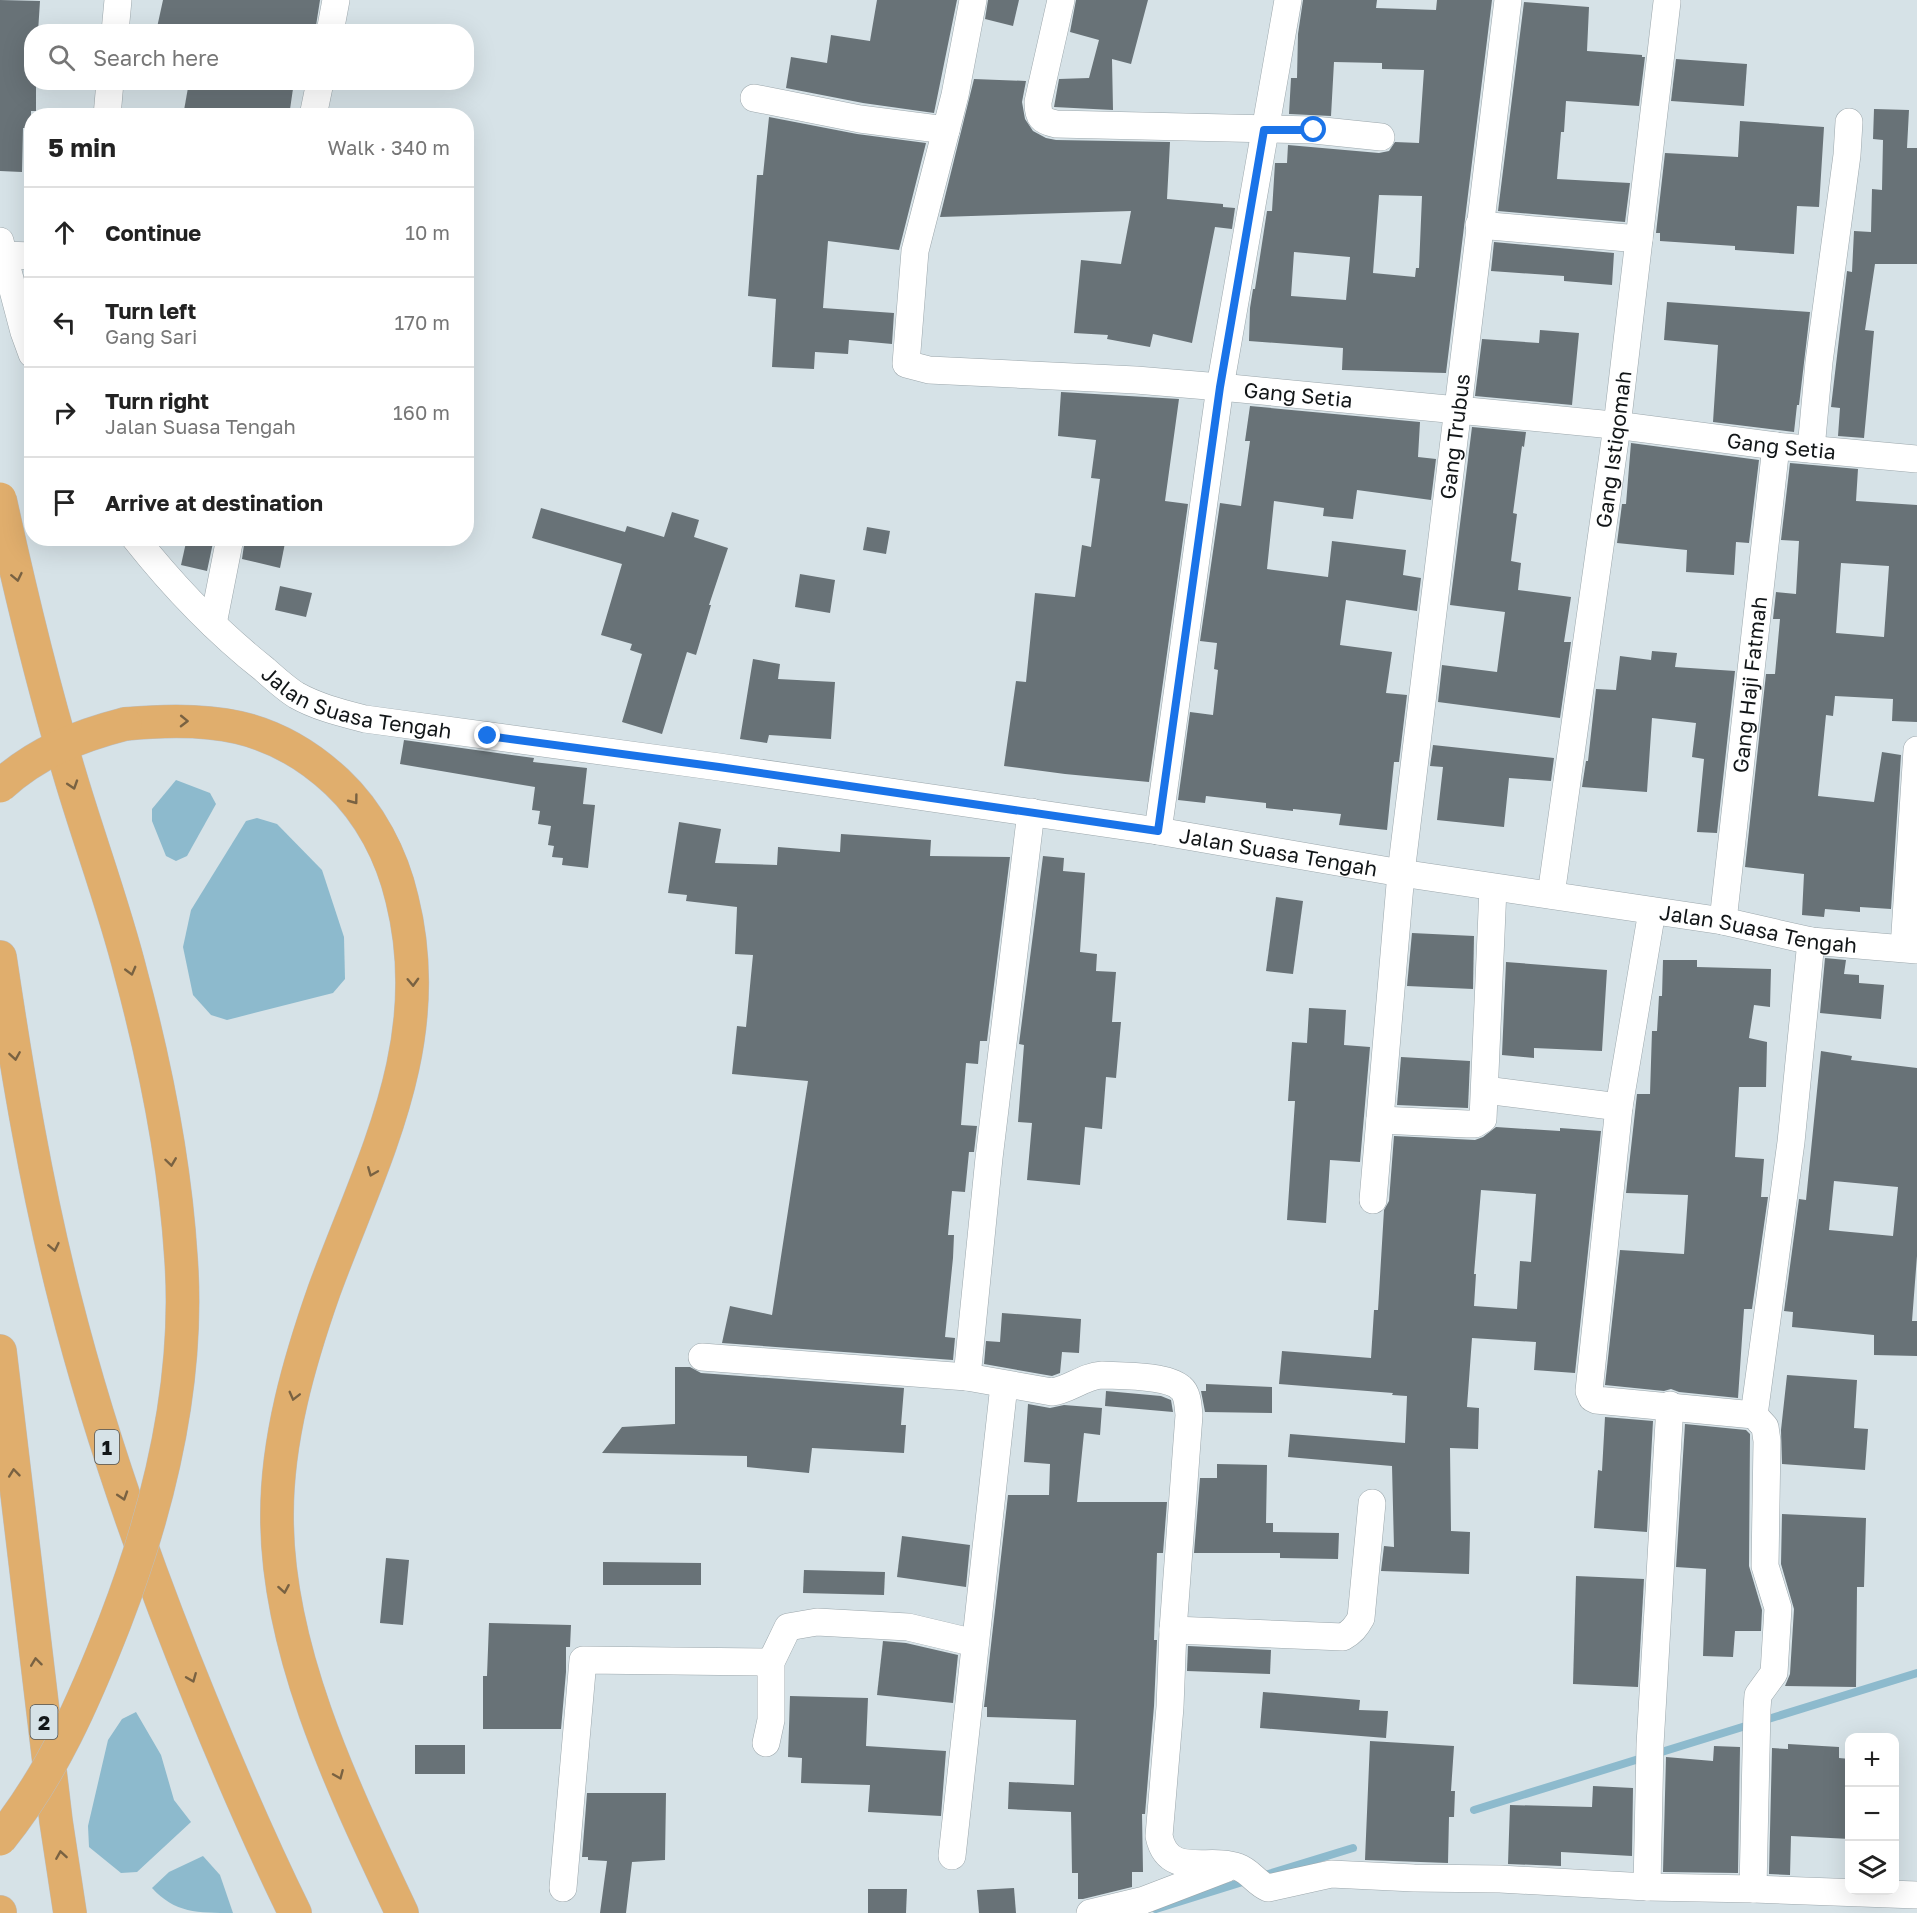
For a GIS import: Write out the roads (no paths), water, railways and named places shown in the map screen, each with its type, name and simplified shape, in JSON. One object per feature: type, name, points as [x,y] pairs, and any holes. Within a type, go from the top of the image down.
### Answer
[{"type":"highway","points":[[0,499],[25,615],[69,771],[131,972],[154,1066],[171,1162],[182,1260],[179,1365],[170,1430],[158,1491],[139,1558],[94,1675],[69,1732],[39,1784],[0,1839]]},
{"type":"highway","points":[[0,786],[17,770],[43,754],[87,734],[125,724],[166,720],[206,721],[245,728],[282,742],[318,764],[351,795],[378,835],[398,880],[410,928],[413,988],[408,1045],[396,1098],[381,1148],[324,1292],[309,1339],[284,1435],[277,1515],[283,1586],[303,1672],[324,1735],[356,1814],[402,1913]]},
{"type":"highway","name":"1","points":[[0,957],[17,1072],[40,1186],[65,1298],[94,1406],[127,1510],[168,1621],[223,1755],[295,1913]]},
{"type":"highway","name":"2","points":[[0,1351],[56,1821],[70,1913]]},
{"type":"street","points":[[116,24],[118,0]]},
{"type":"street","points":[[332,24],[336,0]]},
{"type":"street","name":"Gang Setia","points":[[973,0],[946,130],[915,251],[906,364],[929,370],[1136,380],[1220,387],[1617,426],[1776,446],[1917,459]]},
{"type":"street","points":[[1061,0],[1038,102],[1038,113],[1044,122],[1314,130],[1381,137]]},
{"type":"street","points":[[1158,831],[1220,387],[1288,0]]},
{"type":"street","name":"Gang Trubus","points":[[1373,1200],[1401,873],[1508,0]]},
{"type":"street","name":"Gang Istiqomah","points":[[1551,894],[1617,426],[1667,2]]},
{"type":"street","points":[[108,108],[109,90]]},
{"type":"street","points":[[315,108],[318,90]]},
{"type":"street","points":[[754,98],[860,119],[946,130]]},
{"type":"street","points":[[1811,449],[1819,362],[1847,154],[1849,123]]},
{"type":"street","points":[[1479,225],[1639,239]]},
{"type":"street","points":[[24,254],[2,248],[24,332]]},
{"type":"street","name":"Gang Haji Fatmah","points":[[1724,921],[1776,446]]},
{"type":"street","name":"Jalan Suasa Tengah","points":[[141,546],[165,576],[242,652],[296,695],[332,711],[365,719],[719,767],[1158,831],[1493,888],[1551,894],[1724,921],[1811,941],[1910,949]]},
{"type":"street","points":[[213,624],[228,546]]},
{"type":"street","points":[[1910,949],[1917,750]]},
{"type":"street","points":[[967,1377],[1031,812]]},
{"type":"street","points":[[1380,1120],[1475,1124],[1483,1119],[1493,888]]},
{"type":"street","points":[[1652,910],[1619,1107],[1589,1391],[1592,1398],[1596,1400],[1754,1415],[1765,1427],[1767,1434],[1765,1566],[1778,1608],[1774,1673],[1758,1695],[1753,1888]]},
{"type":"street","points":[[1754,1415],[1791,1142],[1811,941]]},
{"type":"street","points":[[1485,1090],[1619,1107]]},
{"type":"street","points":[[702,1357],[967,1377],[1052,1392],[1094,1375],[1164,1380],[1182,1388],[1188,1403],[1189,1415],[1160,1836],[1161,1846],[1168,1856],[1176,1861],[1247,1873],[1268,1888],[1331,1874],[1917,1895]]},
{"type":"street","points":[[952,1857],[1004,1385]]},
{"type":"street","points":[[1647,1887],[1650,1756],[1670,1406]]},
{"type":"street","points":[[1173,1630],[1343,1637],[1351,1633],[1361,1618],[1372,1503]]},
{"type":"street","points":[[766,1743],[771,1720],[771,1662],[788,1627],[817,1622],[908,1627],[975,1643]]},
{"type":"street","points":[[563,1888],[583,1660],[771,1662]]},
{"type":"street","points":[[1090,1913],[1247,1873]]},
{"type":"water","points":[[176,780],[210,793],[216,804],[187,856],[176,861],[166,856],[152,821],[152,809]]},
{"type":"water","points":[[257,818],[277,824],[322,870],[344,937],[345,979],[333,993],[227,1020],[211,1015],[193,995],[183,947],[191,910],[246,821]]},
{"type":"water","points":[[136,1712],[161,1755],[174,1800],[191,1822],[137,1872],[121,1873],[89,1847],[88,1826],[108,1740],[122,1719]]},
{"type":"water","points":[[203,1856],[220,1875],[233,1913],[198,1912],[178,1907],[152,1888],[169,1872]]},
{"type":"waterway","points":[[1474,1810],[1917,1673]]},
{"type":"waterway","points":[[1262,1876],[1353,1848]]},
{"type":"waterway","points":[[1156,1909],[1249,1880]]}]
